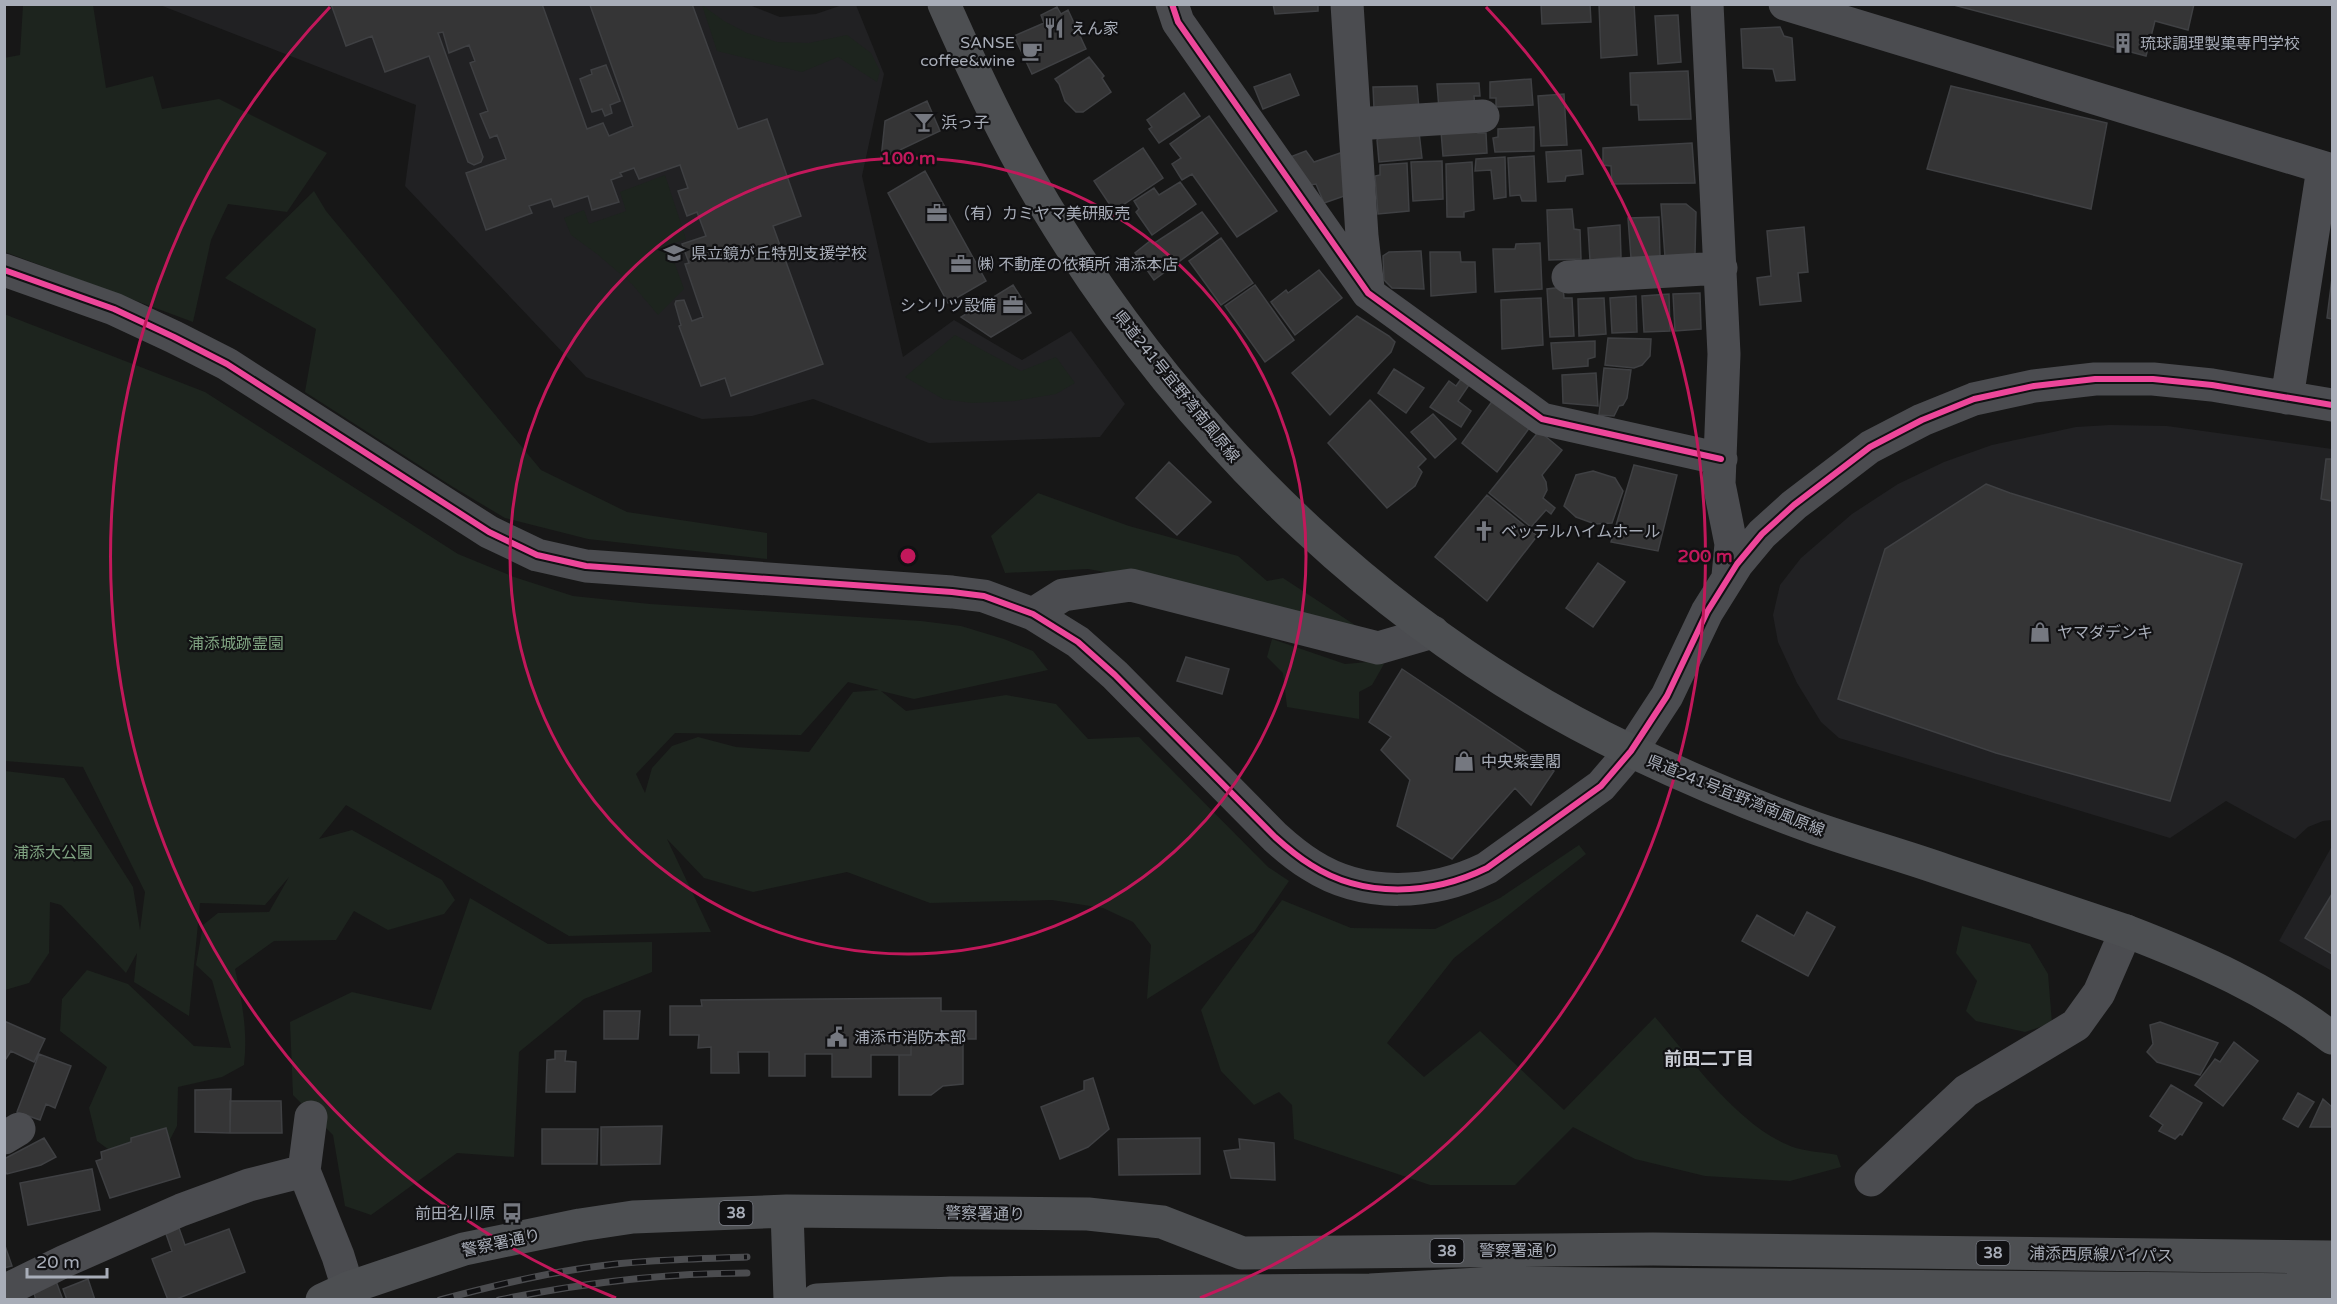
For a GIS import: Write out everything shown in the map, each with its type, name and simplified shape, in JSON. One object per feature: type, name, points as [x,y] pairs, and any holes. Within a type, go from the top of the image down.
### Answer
[{"type":"main road","name":"県道241号宜野湾南風原線","points":[[944,4],[989,102],[1037,192],[1083,266],[1142,348],[1206,427],[1281,505],[1357,573],[1433,632],[1515,688],[1631,752],[1802,824],[2126,931],[2227,973],[2273,999],[2332,1038]]},
{"type":"main road","name":"警察署通り","points":[[335,1294],[464,1249],[580,1225],[633,1217],[787,1211],[1088,1214],[1162,1222],[1242,1252],[1653,1249]]},
{"type":"main road","points":[[787,1211],[790,1299]]},
{"type":"main road","points":[[1653,1249],[1656,1292]]},
{"type":"main road","name":"浦添西原線バイパス","points":[[1653,1249],[2332,1257]]},
{"type":"main road","points":[[1242,1252],[1265,1273],[1628,1278],[1656,1292]]},
{"type":"main road","name":"警察署通り","points":[[817,1299],[951,1293],[1370,1295],[1498,1283],[1656,1292]]},
{"type":"main road","name":"浦添西原線バイパス","points":[[1656,1292],[2332,1290]]},
{"type":"street","points":[[1172,4],[1178,22],[1368,293],[1542,419],[1721,459]]},
{"type":"street","points":[[1347,4],[1362,236],[1368,293]]},
{"type":"street","points":[[1707,4],[1721,268],[1724,354],[1721,498],[1731,544],[1728,576]]},
{"type":"street","points":[[1785,4],[1870,16],[2328,169],[2287,398]]},
{"type":"street","points":[[1355,124],[1483,116]]},
{"type":"street","points":[[1568,277],[1721,268]]},
{"type":"street","points":[[4,270],[114,309],[227,364],[489,532],[537,555],[586,566],[952,592],[984,597],[1033,614],[1069,635],[1098,659],[1275,837],[1312,866],[1354,884],[1381,890],[1427,887],[1466,878],[1487,868],[1601,786],[1631,752],[1667,696],[1707,612],[1728,576],[1762,534],[1794,505],[1870,447],[1922,420],[1974,399],[2034,386],[2095,379],[2153,379],[2212,385],[2332,405]]},
{"type":"street","points":[[1721,459],[1728,491],[1747,510],[1757,514],[1794,505]]},
{"type":"street","points":[[1033,614],[1063,595],[1131,585],[1378,648],[1433,632]]},
{"type":"street","points":[[1871,1180],[1966,1091],[2076,1025],[2099,993],[2126,931]]},
{"type":"street","points":[[311,1117],[304,1171],[338,1256],[335,1294]]},
{"type":"street","points":[[4,1291],[65,1261],[181,1210],[249,1185],[304,1171]]},
{"type":"shaded area","name":"県立鏡が丘特別支援学校","points":[[747,4],[780,17],[816,14],[842,5],[856,5],[884,74],[862,176],[903,357],[954,320],[1022,360],[1071,331],[1125,404],[1100,437],[929,443],[813,399],[752,416],[702,419],[586,377],[405,186],[416,105],[160,5]]},
{"type":"shaded area","points":[[2167,426],[2332,449],[2332,820],[2308,827],[2295,839],[2226,801],[2170,838],[1839,738],[1821,722],[1797,683],[1778,642],[1773,615],[1780,585],[1801,558],[1852,514],[1898,484],[1944,462],[1992,445],[2076,427]]},
{"type":"shaded area","points":[[2332,846],[2332,971],[2279,941]]},
{"type":"green space","points":[[23,5],[93,5],[106,88],[153,76],[162,109],[219,99],[327,153],[287,212],[228,204],[211,240],[193,322],[5,252],[4,58],[20,55]]},
{"type":"green space","points":[[702,5],[724,21],[747,33],[777,42],[809,43],[847,35],[871,53],[880,71],[877,82],[838,57],[802,72],[717,51]]},
{"type":"green space","points":[[665,175],[686,239],[668,245],[684,289],[658,315],[632,284],[571,235],[564,218],[584,210],[589,224],[626,211],[620,192]]},
{"type":"green space","points":[[314,191],[326,211],[541,470],[627,512],[767,533],[767,559],[588,539],[505,518],[305,392],[316,329],[225,278]]},
{"type":"green space","name":"浦添城跡霊園","points":[[4,314],[205,392],[458,554],[514,577],[573,596],[650,604],[921,621],[961,626],[1004,639],[1033,651],[1048,670],[914,699],[881,691],[906,711],[1006,695],[1056,704],[1088,739],[1139,737],[1268,867],[1289,881],[1254,932],[1147,999],[1151,945],[1133,922],[1103,908],[1052,900],[930,903],[847,872],[753,892],[704,878],[667,839],[711,932],[569,936],[346,805],[319,839],[352,830],[442,880],[455,900],[444,914],[388,930],[354,911],[336,940],[274,941],[235,969],[245,1029],[244,1065],[222,1077],[178,1087],[177,1126],[160,1159],[127,1163],[97,1141],[89,1108],[107,1067],[60,1031],[62,999],[87,970],[128,984],[194,1046],[231,1048],[212,980],[196,965],[203,925],[218,913],[269,912],[289,877],[265,905],[200,903],[189,1016],[134,982],[137,953],[126,973],[61,905],[50,902],[49,953],[29,983],[5,990],[5,771],[64,778],[133,887],[140,930],[145,892],[83,767],[5,761]],"holes":[[[848,682],[879,690],[853,692],[809,752],[736,747],[698,737],[672,746],[652,768],[645,793],[636,774],[675,733],[801,735]]]},
{"type":"green space","points":[[955,335],[1021,371],[1056,357],[1075,383],[1056,394],[1015,401],[972,403],[943,399],[905,377]]},
{"type":"green space","points":[[1038,493],[1129,526],[1238,556],[1267,581],[1283,578],[1358,627],[1210,591],[1088,569],[1005,573],[991,536]]},
{"type":"green space","points":[[1272,639],[1345,664],[1379,661],[1384,664],[1372,685],[1359,692],[1359,719],[1287,707],[1283,673],[1267,657]]},
{"type":"green space","points":[[1579,845],[1586,854],[1454,958],[1387,1043],[1424,1077],[1480,1031],[1564,1110],[1655,1017],[1701,1073],[1756,1126],[1796,1148],[1837,1155],[1841,1167],[1790,1181],[1705,1176],[1635,1159],[1573,1127],[1515,1185],[1430,1185],[1294,1139],[1292,1105],[1279,1092],[1254,1105],[1221,1071],[1201,1010],[1282,900],[1351,928],[1435,929],[1500,898]]},
{"type":"green space","points":[[470,898],[548,944],[652,942],[652,972],[584,999],[519,1052],[514,1157],[457,1153],[371,1215],[345,1206],[333,1135],[293,1095],[290,1022],[352,992],[431,1010]]},
{"type":"green space","points":[[1962,926],[2030,944],[2048,974],[2052,1023],[2025,1032],[1976,1021],[1966,1011],[1977,981],[1956,953]]},
{"type":"building","points":[[331,4],[542,4],[587,129],[603,123],[609,136],[633,126],[590,5],[692,4],[738,129],[767,119],[801,216],[773,226],[823,364],[731,396],[725,378],[701,386],[679,326],[681,325],[675,304],[676,301],[684,300],[692,321],[703,317],[685,264],[689,263],[682,244],[706,236],[697,212],[687,216],[678,191],[688,188],[680,165],[639,179],[634,168],[620,173],[622,176],[611,180],[619,202],[592,210],[588,196],[554,207],[551,199],[529,206],[532,213],[486,230],[466,173],[506,159],[497,135],[490,138],[480,114],[488,111],[470,63],[475,61],[469,45],[449,53],[443,32],[438,33],[483,157],[481,162],[474,165],[468,162],[429,56],[385,72],[372,36],[346,46]]},
{"type":"building","points":[[1273,4],[1318,4],[1318,11],[1275,14]]},
{"type":"building","points":[[1541,4],[1590,4],[1591,22],[1542,24]]},
{"type":"building","points":[[1599,4],[1634,4],[1637,55],[1601,58]]},
{"type":"building","name":"琉球調理製菓専門学校","points":[[1950,4],[2194,4],[2188,30],[2155,21],[2146,56]]},
{"type":"building","points":[[1057,7],[1061,14],[1068,10],[1086,49],[1032,74],[1014,36],[1044,23],[1041,15]]},
{"type":"building","points":[[1678,15],[1681,62],[1658,64],[1655,16]]},
{"type":"building","points":[[1780,27],[1784,36],[1792,38],[1795,80],[1776,81],[1773,69],[1743,68],[1741,29]]},
{"type":"building","points":[[1089,57],[1104,76],[1102,78],[1111,92],[1083,112],[1076,112],[1065,101],[1055,79]]},
{"type":"building","points":[[606,65],[620,101],[610,105],[612,113],[605,116],[602,109],[592,112],[580,79],[592,74],[591,70]]},
{"type":"building","points":[[1688,71],[1691,119],[1639,120],[1638,105],[1631,105],[1630,73]]},
{"type":"building","points":[[1290,74],[1299,95],[1263,109],[1254,87]]},
{"type":"building","points":[[1531,79],[1533,105],[1496,107],[1496,98],[1490,98],[1490,82]]},
{"type":"building","points":[[1479,83],[1480,96],[1474,96],[1475,107],[1439,109],[1437,84]]},
{"type":"building","points":[[1417,86],[1419,109],[1374,109],[1373,87]]},
{"type":"building","points":[[1951,86],[2107,123],[2091,209],[1927,169]]},
{"type":"building","points":[[1184,93],[1200,116],[1159,143],[1149,129],[1152,127],[1147,120]]},
{"type":"building","points":[[1564,94],[1567,145],[1541,146],[1538,96]]},
{"type":"building","points":[[927,101],[940,131],[881,159],[885,121]]},
{"type":"building","points":[[1209,116],[1277,211],[1237,237],[1192,174],[1182,180],[1172,164],[1181,158],[1170,144]]},
{"type":"building","points":[[1534,127],[1534,151],[1495,152],[1493,138],[1498,137],[1498,129]]},
{"type":"building","points":[[1478,129],[1478,133],[1486,133],[1487,153],[1443,156],[1441,131]]},
{"type":"building","points":[[1419,132],[1422,158],[1379,162],[1377,140],[1382,134]]},
{"type":"building","points":[[1692,143],[1695,183],[1612,184],[1611,166],[1603,165],[1603,148]]},
{"type":"building","points":[[1143,148],[1163,178],[1114,211],[1094,181]]},
{"type":"building","points":[[1581,150],[1583,174],[1566,176],[1565,181],[1548,182],[1546,152]]},
{"type":"building","points":[[1306,151],[1314,162],[1343,152],[1350,194],[1324,203],[1316,184],[1310,185],[1290,157]]},
{"type":"building","points":[[1534,156],[1536,201],[1522,201],[1520,195],[1510,196],[1508,158]]},
{"type":"building","points":[[1505,157],[1506,197],[1494,199],[1491,170],[1475,171],[1476,159]]},
{"type":"building","points":[[1442,161],[1443,199],[1413,201],[1411,162]]},
{"type":"building","points":[[1472,162],[1474,210],[1464,212],[1464,217],[1447,217],[1446,164]]},
{"type":"building","points":[[1407,163],[1409,211],[1378,214],[1375,176],[1380,175],[1380,165]]},
{"type":"building","points":[[925,171],[986,281],[948,303],[888,193]]},
{"type":"building","points":[[1180,182],[1196,204],[1152,235],[1136,212],[1139,209],[1134,201],[1154,188],[1159,195]]},
{"type":"building","points":[[1661,204],[1686,204],[1696,212],[1695,255],[1665,257]]},
{"type":"building","points":[[1572,209],[1574,229],[1580,230],[1581,259],[1549,260],[1547,210]]},
{"type":"building","points":[[1202,212],[1218,233],[1154,280],[1135,253],[1150,241],[1153,244]]},
{"type":"building","points":[[1659,217],[1660,257],[1631,258],[1628,218]]},
{"type":"building","points":[[1620,225],[1621,257],[1590,260],[1588,228]]},
{"type":"building","points":[[1804,227],[1808,272],[1798,273],[1801,301],[1760,305],[1757,278],[1771,276],[1767,231]]},
{"type":"building","points":[[1221,238],[1253,283],[1221,305],[1189,261]]},
{"type":"building","points":[[1540,243],[1542,289],[1495,292],[1493,249],[1515,249],[1516,244]]},
{"type":"building","points":[[1421,251],[1424,289],[1392,288],[1384,280],[1383,256],[1389,252]]},
{"type":"building","points":[[1430,252],[1460,252],[1461,262],[1475,262],[1476,292],[1431,296]]},
{"type":"building","points":[[1319,270],[1342,298],[1295,335],[1271,302],[1286,290],[1288,293]]},
{"type":"building","points":[[2332,278],[2332,319],[2327,318]]},
{"type":"building","points":[[1013,285],[1031,313],[991,337],[961,317]]},
{"type":"building","points":[[1255,285],[1294,340],[1265,362],[1225,306]]},
{"type":"building","points":[[1563,287],[1564,298],[1572,298],[1574,336],[1550,337],[1547,289]]},
{"type":"building","points":[[1700,293],[1701,329],[1675,331],[1673,294]]},
{"type":"building","points":[[1669,294],[1670,331],[1644,332],[1642,296]]},
{"type":"building","points":[[1636,296],[1637,332],[1612,333],[1610,298]]},
{"type":"building","points":[[1541,298],[1543,345],[1502,349],[1501,300]]},
{"type":"building","points":[[1604,298],[1606,334],[1579,336],[1578,299]]},
{"type":"building","points":[[1357,316],[1395,342],[1391,352],[1330,415],[1292,373]]},
{"type":"building","points":[[1608,338],[1651,339],[1650,356],[1642,365],[1634,368],[1605,365]]},
{"type":"building","points":[[1595,341],[1595,357],[1588,359],[1588,366],[1553,369],[1551,343]]},
{"type":"building","points":[[1604,368],[1631,370],[1627,398],[1623,405],[1619,406],[1614,416],[1599,415]]},
{"type":"building","points":[[1394,369],[1424,388],[1406,413],[1378,393]]},
{"type":"building","points":[[1596,373],[1598,406],[1563,403],[1562,375]]},
{"type":"building","points":[[1461,379],[1469,385],[1458,401],[1471,411],[1461,427],[1430,407],[1449,381],[1456,386]]},
{"type":"building","points":[[1370,400],[1426,459],[1418,467],[1422,472],[1415,486],[1387,508],[1328,443]]},
{"type":"building","points":[[1493,400],[1530,427],[1497,472],[1462,443]]},
{"type":"building","points":[[1433,414],[1456,439],[1435,458],[1411,432]]},
{"type":"building","points":[[1539,431],[1562,450],[1542,475],[1547,490],[1543,498],[1555,508],[1551,514],[1546,510],[1531,527],[1489,493]]},
{"type":"building","points":[[2326,459],[2332,459],[2332,501],[2321,499]]},
{"type":"building","points":[[1169,462],[1211,502],[1177,535],[1136,498]]},
{"type":"building","points":[[1634,465],[1677,475],[1658,551],[1611,542]]},
{"type":"building","points":[[1593,471],[1615,478],[1623,491],[1612,523],[1595,524],[1576,517],[1564,506],[1576,475]]},
{"type":"building","name":"ヤマダデンキ","points":[[1986,484],[2242,564],[2170,801],[1996,753],[1838,699],[1885,549]]},
{"type":"building","points":[[1487,495],[1537,536],[1487,601],[1435,557]]},
{"type":"building","points":[[1598,563],[1625,582],[1593,627],[1566,608]]},
{"type":"building","points":[[1186,657],[1229,669],[1222,694],[1177,681]]},
{"type":"building","name":"中央紫雲閣","points":[[1402,669],[1554,771],[1531,805],[1515,788],[1452,859],[1397,826],[1410,780],[1381,750],[1391,737],[1369,722]]},
{"type":"building","points":[[2332,894],[2332,954],[2305,938]]},
{"type":"building","points":[[1807,912],[1835,927],[1808,976],[1742,941],[1757,915],[1794,936]]},
{"type":"building","name":"浦添市消防本部","points":[[941,998],[941,1011],[976,1011],[976,1039],[911,1039],[911,1055],[871,1055],[871,1077],[832,1077],[832,1054],[805,1054],[805,1076],[769,1076],[769,1052],[738,1052],[739,1073],[711,1073],[711,1047],[698,1048],[699,1035],[670,1035],[670,1006],[702,1006],[701,1000]]},
{"type":"building","points":[[604,1011],[640,1011],[638,1039],[604,1039]]},
{"type":"building","points":[[4,1021],[45,1039],[34,1062],[11,1051],[4,1062]]},
{"type":"building","points":[[2160,1022],[2218,1043],[2200,1075],[2157,1062],[2147,1052],[2153,1044],[2150,1025]]},
{"type":"building","points":[[911,1039],[963,1039],[963,1084],[943,1086],[931,1095],[899,1095],[899,1055],[911,1055]]},
{"type":"building","points":[[2234,1042],[2258,1061],[2223,1106],[2195,1085],[2215,1059],[2220,1062]]},
{"type":"building","points":[[555,1051],[566,1051],[565,1061],[576,1062],[575,1092],[546,1092],[547,1060],[555,1059]]},
{"type":"building","points":[[39,1054],[71,1066],[55,1108],[46,1104],[40,1120],[17,1112]]},
{"type":"building","points":[[1093,1078],[1109,1129],[1088,1147],[1060,1159],[1041,1107],[1084,1090],[1084,1081]]},
{"type":"building","points":[[2171,1085],[2202,1103],[2182,1135],[2180,1134],[2175,1139],[2159,1131],[2163,1125],[2150,1116]]},
{"type":"building","points":[[231,1089],[230,1133],[195,1132],[195,1090]]},
{"type":"building","points":[[2298,1093],[2314,1102],[2298,1127],[2283,1119]]},
{"type":"building","points":[[2323,1099],[2332,1107],[2332,1127],[2310,1127]]},
{"type":"building","points":[[230,1101],[281,1101],[282,1133],[230,1133]]},
{"type":"building","points":[[662,1126],[660,1164],[601,1165],[601,1127]]},
{"type":"building","points":[[166,1128],[180,1177],[110,1198],[96,1161],[102,1159],[101,1152],[131,1142],[131,1138]]},
{"type":"building","points":[[542,1129],[598,1129],[597,1164],[542,1164]]},
{"type":"building","points":[[44,1138],[56,1157],[41,1165],[7,1174],[4,1170],[4,1159]]},
{"type":"building","points":[[1200,1138],[1200,1174],[1119,1175],[1118,1139]]},
{"type":"building","points":[[1239,1139],[1274,1143],[1275,1180],[1231,1178],[1224,1151],[1240,1149]]},
{"type":"building","points":[[92,1169],[100,1210],[28,1225],[20,1183]]},
{"type":"building","points":[[179,1228],[185,1245],[229,1229],[245,1272],[174,1300],[168,1300],[152,1259],[172,1251],[166,1234]]},
{"type":"building","points":[[4,1243],[12,1266],[4,1268]]},
{"type":"building","points":[[88,1279],[95,1300],[67,1300],[63,1289]]},
{"type":"building","points":[[56,1281],[63,1300],[36,1300],[33,1290]]},
{"type":"railway","points":[[440,1300],[548,1274],[605,1265],[747,1257]]},
{"type":"railway","points":[[499,1300],[623,1280],[747,1273]]},
{"type":"cycle path","points":[[1172,4],[1178,22],[1368,293],[1542,419],[1721,459]]},
{"type":"cycle path","points":[[4,270],[114,309],[227,364],[489,532],[537,555],[586,566],[952,592],[984,596],[1033,614],[1078,642],[1115,675],[1275,837],[1297,855],[1332,876],[1353,884],[1375,888],[1421,888],[1444,884],[1487,868],[1601,786],[1631,751],[1667,696],[1707,612],[1737,564],[1762,534],[1794,505],[1870,447],[1922,420],[1974,399],[2034,386],[2095,379],[2153,379],[2212,385],[2332,405]]},
{"type":"place","name":"えん家","points":[[1054,28]]},
{"type":"place","name":"琉球調理製菓専門学校","points":[[2123,43]]},
{"type":"place","name":"SANSE coffee&wine","points":[[1032,51]]},
{"type":"place","name":"浜っ子","points":[[924,122]]},
{"type":"place","name":"（有）カミヤマ美研販売","points":[[937,213]]},
{"type":"place","name":"県立鏡が丘特別支援学校","points":[[674,253]]},
{"type":"place","name":"㈱ 不動産の依頼所 浦添本店","points":[[961,264]]},
{"type":"place","name":"シンリツ設備","points":[[1013,305]]},
{"type":"place","name":"ベッテルハイムホール","points":[[1484,531]]},
{"type":"place","name":"ヤマダデンキ","points":[[2040,632]]},
{"type":"place","name":"中央紫雲閣","points":[[1464,761]]},
{"type":"place","name":"浦添市消防本部","points":[[837,1037]]},
{"type":"place","name":"前田名川原","points":[[512,1213]]},
{"type":"district","name":"前田二丁目","points":[[1709,1059]]},
{"type":"park label","name":"浦添大公園","points":[[53,852]]}]
